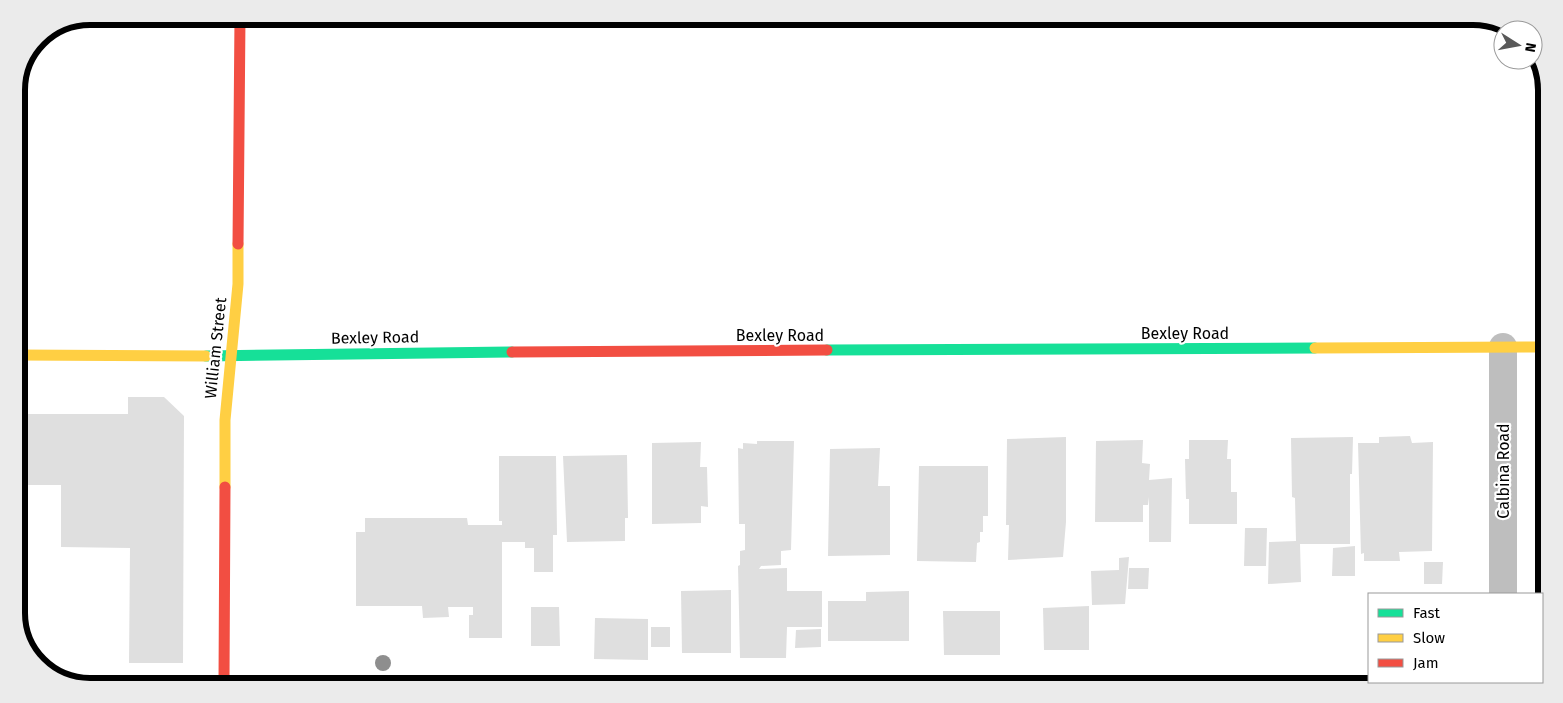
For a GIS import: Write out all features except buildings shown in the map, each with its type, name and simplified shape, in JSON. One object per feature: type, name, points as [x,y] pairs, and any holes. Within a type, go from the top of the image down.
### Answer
[{"type":"main road","name":"William Street","points":[[224,678],[225,420],[238,284],[240,25]]},
{"type":"main road","name":"Bexley Road","points":[[25,355],[231,356],[441,352],[1538,347]]},
{"type":"street","name":"Calbina Road","points":[[1503,347],[1503,593]]},
{"type":"traffic: fast","points":[[827,350],[1315,348]]},
{"type":"traffic: fast","points":[[206,356],[512,352]]},
{"type":"traffic: slow","points":[[225,487],[225,420],[238,284],[238,244]]},
{"type":"traffic: slow","points":[[1315,348],[1538,347]]},
{"type":"traffic: slow","points":[[25,355],[206,356]]},
{"type":"traffic: jam","points":[[238,244],[240,25]]},
{"type":"traffic: jam","points":[[512,352],[827,350]]},
{"type":"traffic: jam","points":[[224,678],[225,487]]}]
